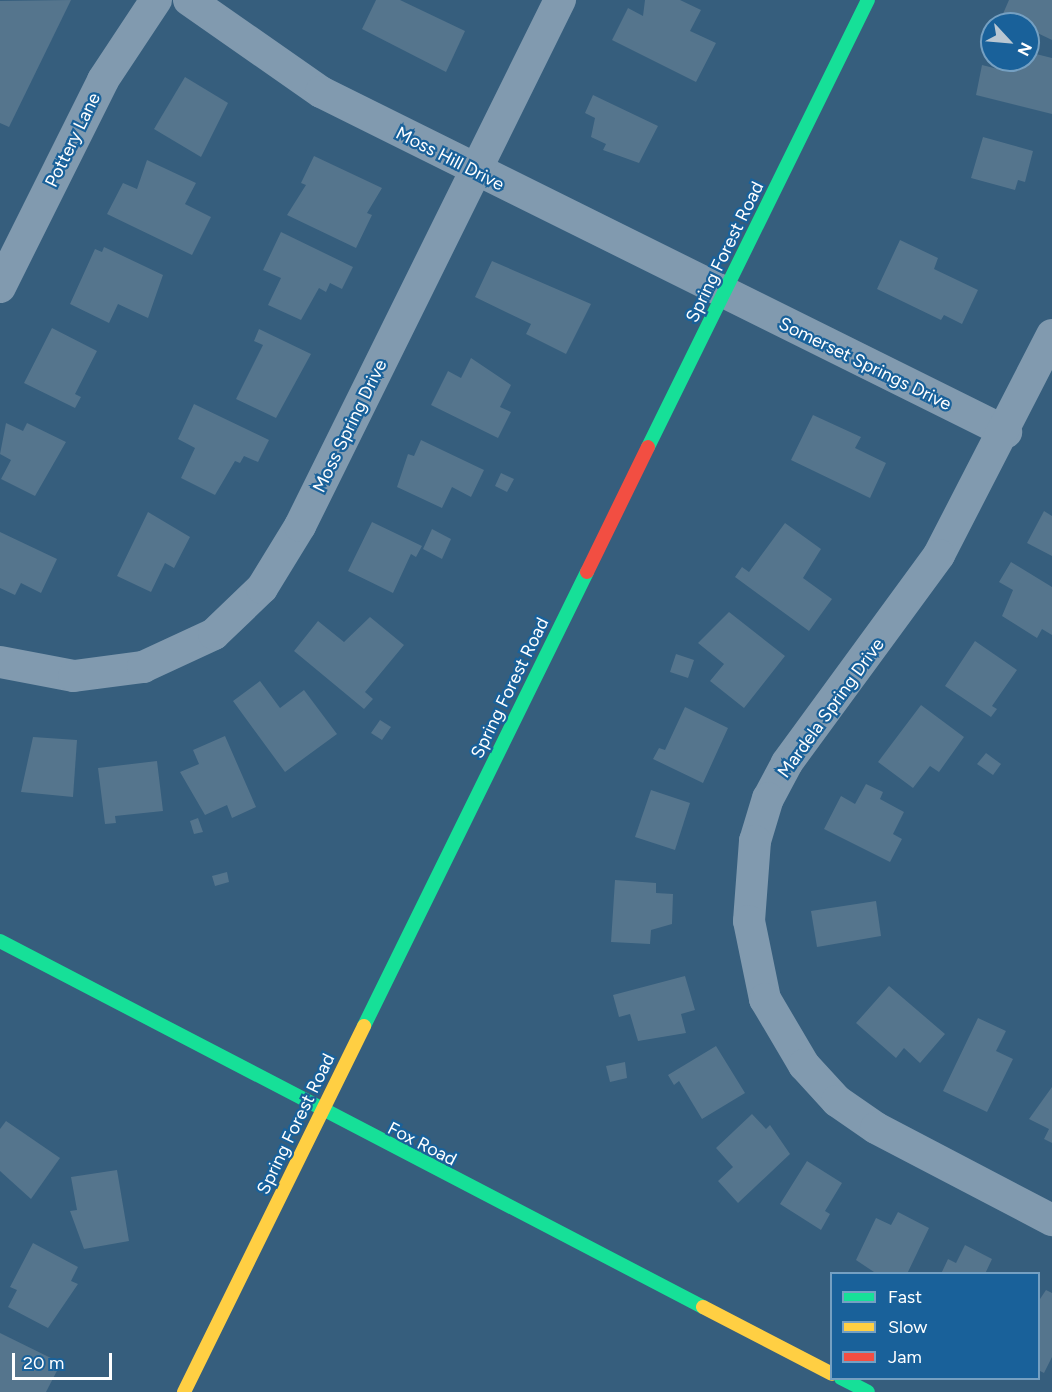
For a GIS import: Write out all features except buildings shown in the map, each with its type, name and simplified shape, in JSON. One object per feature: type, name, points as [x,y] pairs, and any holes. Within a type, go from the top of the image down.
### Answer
[{"type":"main road","name":"Spring Forest Road","points":[[184,1392],[868,0]]},
{"type":"main road","name":"Fox Road","points":[[0,941],[321,1112],[830,1373]]},
{"type":"main road","points":[[845,1380],[868,1392]]},
{"type":"street","name":"Pottery Lane","points":[[0,287],[103,80],[156,0]]},
{"type":"street","name":"Moss Hill Drive","points":[[189,0],[321,92],[475,172],[725,295]]},
{"type":"street","name":"Moss Spring Drive","points":[[0,662],[74,676],[143,667],[187,651],[238,614],[262,588],[300,526],[560,0]]},
{"type":"street","name":"Somerset Springs Drive","points":[[725,295],[1006,432]]},
{"type":"street","name":"Mardela Spring Drive","points":[[1052,335],[1006,432],[908,604],[786,763],[755,841],[748,921],[765,999],[804,1065],[837,1101],[876,1128],[1052,1220]]},
{"type":"traffic: fast","points":[[648,447],[868,0]]},
{"type":"traffic: fast","points":[[364,1026],[587,572]]},
{"type":"traffic: fast","points":[[0,941],[703,1307]]},
{"type":"traffic: fast","points":[[845,1380],[868,1392]]},
{"type":"traffic: slow","points":[[184,1392],[364,1026]]},
{"type":"traffic: slow","points":[[703,1307],[830,1373]]},
{"type":"traffic: jam","points":[[587,572],[648,447]]}]
